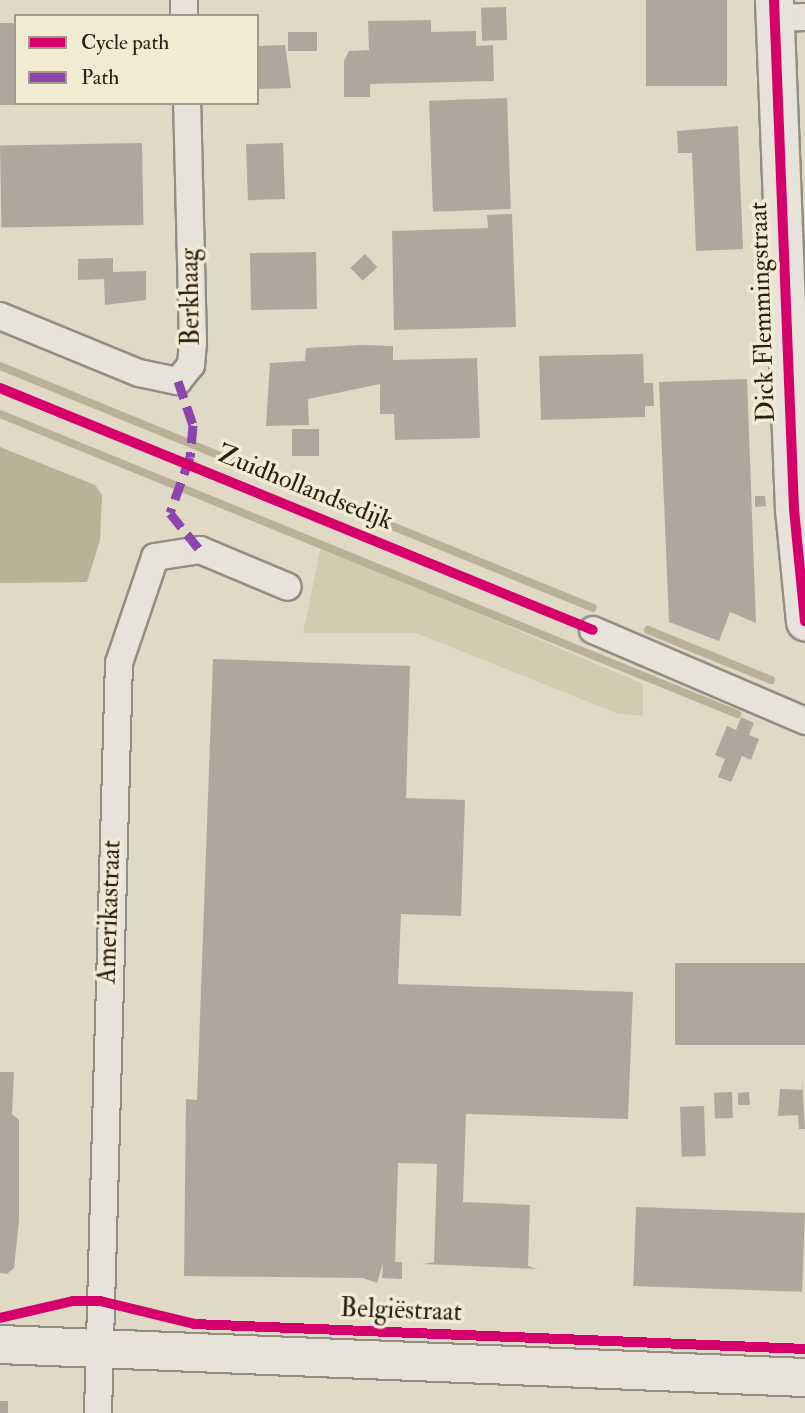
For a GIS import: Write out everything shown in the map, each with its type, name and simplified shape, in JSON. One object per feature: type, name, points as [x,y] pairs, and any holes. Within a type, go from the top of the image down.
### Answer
[{"type":"main road","name":"Dick Flemmingstraat","points":[[785,12],[795,534],[805,621]]},
{"type":"main road","name":"Belgiëstraat","points":[[0,1344],[801,1374]]},
{"type":"street","name":"Berkhaag","points":[[0,316],[139,373],[178,380],[191,365],[193,343],[187,105]]},
{"type":"street","name":"Amerikastraat","points":[[98,1413],[119,663],[155,557],[200,551],[288,587]]},
{"type":"street","points":[[593,631],[805,721]]},
{"type":"shaded area","points":[[0,447],[95,485],[102,495],[100,540],[87,582],[0,583]]},
{"type":"shaded area","points":[[321,546],[643,684],[643,716],[616,713],[416,633],[303,633]]},
{"type":"building","points":[[646,0],[727,0],[727,86],[646,86]]},
{"type":"building","points":[[506,7],[507,40],[482,41],[481,8]]},
{"type":"building","points":[[431,20],[431,32],[476,31],[476,46],[493,45],[494,81],[370,84],[370,97],[344,97],[344,61],[349,51],[369,50],[368,21]]},
{"type":"building","points":[[0,23],[14,23],[14,105],[0,105]]},
{"type":"building","points":[[288,32],[317,32],[317,51],[288,51]]},
{"type":"building","points":[[285,45],[291,88],[259,89],[259,46]]},
{"type":"building","points":[[507,98],[511,209],[433,212],[429,101]]},
{"type":"building","points":[[738,126],[743,249],[696,251],[692,153],[678,153],[677,131]]},
{"type":"building","points":[[142,143],[143,225],[1,227],[0,145]]},
{"type":"building","points":[[283,143],[285,199],[248,200],[246,144]]},
{"type":"building","points":[[512,214],[516,327],[394,330],[392,231],[488,228],[487,215]]},
{"type":"building","points":[[316,252],[317,309],[251,310],[250,253]]},
{"type":"building","points":[[365,254],[377,267],[363,281],[350,268]]},
{"type":"building","points":[[113,258],[113,272],[146,271],[146,300],[105,305],[104,279],[78,280],[78,259]]},
{"type":"building","points":[[393,346],[393,360],[477,358],[480,438],[395,440],[394,414],[380,414],[380,384],[308,399],[309,425],[266,426],[270,363],[305,361],[306,348]]},
{"type":"building","points":[[643,354],[644,383],[653,383],[654,406],[645,406],[645,417],[541,420],[539,356]]},
{"type":"building","points":[[747,379],[756,623],[730,612],[719,641],[669,622],[659,382]]},
{"type":"building","points":[[292,429],[319,429],[319,456],[292,456]]},
{"type":"building","points":[[755,496],[765,496],[766,506],[755,507]]},
{"type":"building","points":[[213,659],[410,666],[406,798],[465,800],[461,916],[401,914],[398,984],[633,992],[628,1119],[466,1114],[463,1202],[530,1205],[528,1266],[537,1269],[423,1264],[434,1262],[437,1164],[398,1163],[395,1262],[402,1262],[402,1279],[382,1278],[383,1263],[377,1283],[363,1278],[184,1276],[186,1099],[197,1100]]},
{"type":"building","points":[[741,717],[754,723],[749,735],[759,739],[751,760],[742,756],[731,782],[718,777],[725,759],[715,755],[727,726],[736,730]]},
{"type":"building","points":[[675,963],[805,963],[805,1045],[675,1045]]},
{"type":"building","points":[[0,1072],[14,1072],[12,1114],[19,1120],[19,1221],[14,1268],[7,1274],[0,1273]]},
{"type":"building","points":[[802,1079],[805,1129],[799,1129],[798,1115],[778,1116],[780,1089],[802,1090]]},
{"type":"building","points":[[732,1092],[733,1118],[715,1119],[714,1093]]},
{"type":"building","points":[[749,1092],[750,1105],[738,1105],[738,1093]]},
{"type":"building","points":[[704,1106],[706,1156],[682,1157],[680,1107]]},
{"type":"building","points":[[636,1207],[805,1213],[802,1292],[633,1286]]},
{"type":"building","points":[[0,1401],[8,1401],[8,1413],[0,1413]]},
{"type":"waterway","points":[[0,366],[593,608]]},
{"type":"waterway","points":[[0,414],[737,714]]},
{"type":"waterway","points":[[648,630],[771,680]]},
{"type":"marked path","points":[[178,381],[193,425],[190,457],[170,513],[200,550]]},
{"type":"cycle path","points":[[774,0],[794,509],[805,621]]},
{"type":"cycle path","name":"Zuidhollandsedijk","points":[[0,388],[593,630]]},
{"type":"cycle path","points":[[0,1318],[73,1301],[100,1301],[194,1324],[805,1349]]}]
